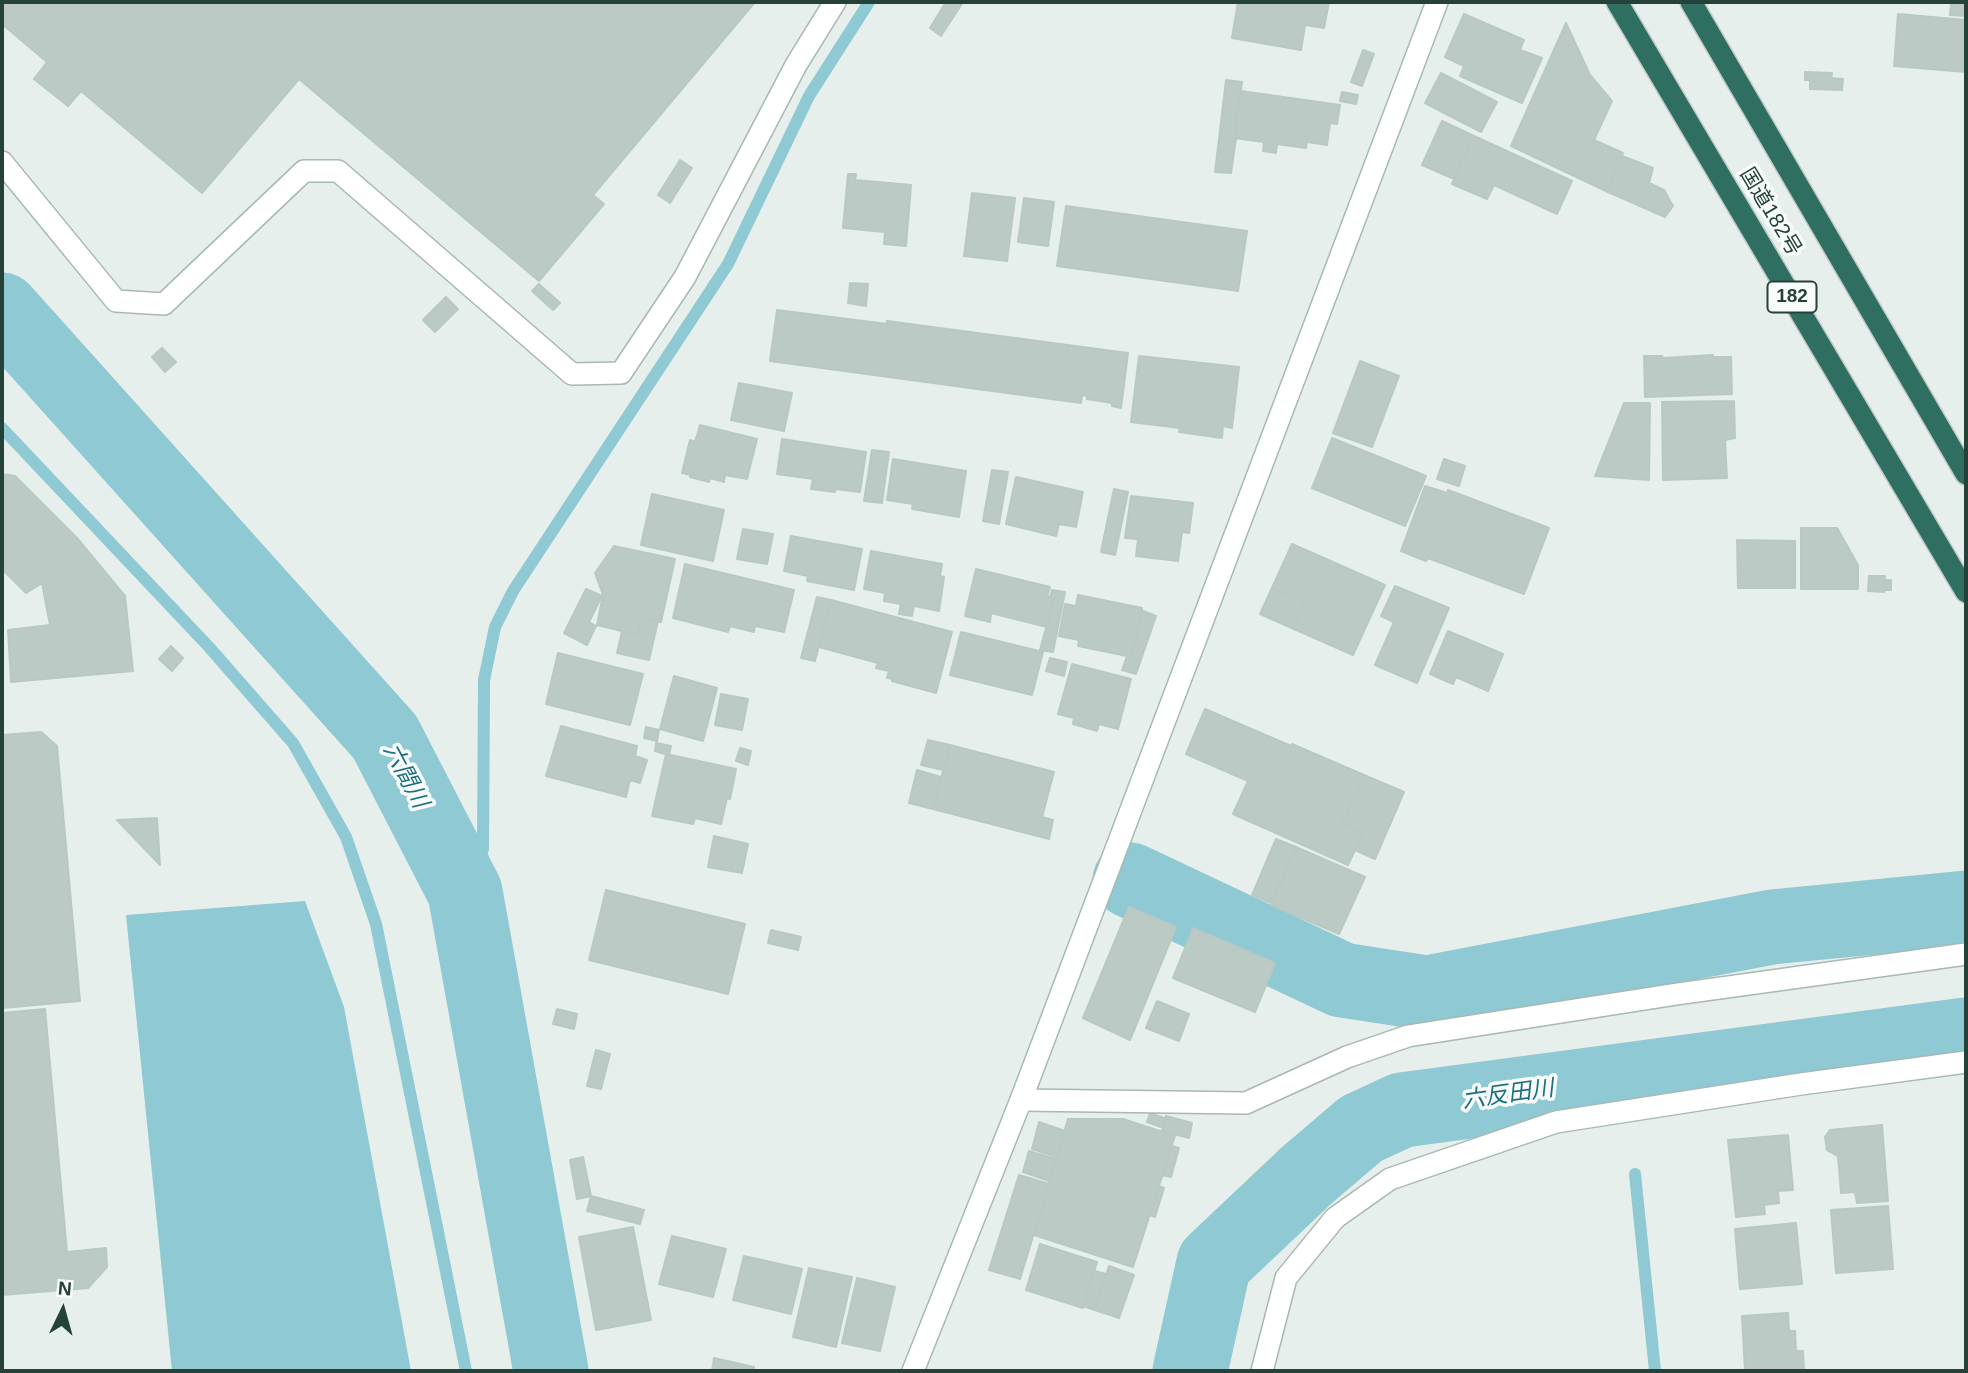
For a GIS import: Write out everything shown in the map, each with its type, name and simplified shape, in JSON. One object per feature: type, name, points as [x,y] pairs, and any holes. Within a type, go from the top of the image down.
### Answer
[{"type":"highway","name":"国道182号","points":[[1617,2],[1966,592]]},
{"type":"highway","name":"国道182号","points":[[1691,2],[1966,474]]},
{"type":"street","points":[[2,162],[116,301],[164,304],[304,171],[338,171],[572,374],[621,373],[685,277],[796,65],[835,2]]},
{"type":"street","points":[[913,1371],[1021,1100],[1437,2]]},
{"type":"street","points":[[1021,1100],[1246,1103],[1346,1057],[1408,1036],[1664,996],[1966,954]]},
{"type":"street","points":[[1262,1371],[1286,1278],[1335,1219],[1390,1179],[1556,1122],[1801,1084],[1966,1062]]},
{"type":"water","points":[[305,901],[344,1007],[411,1371],[172,1371],[126,915]]},
{"type":"building","points":[[5,2],[755,2],[593,195],[604,204],[539,281],[299,79],[202,193],[81,91],[68,106],[34,79],[47,62],[2,24],[2,6]]},
{"type":"building","points":[[946,2],[963,2],[941,36],[930,28]]},
{"type":"building","points":[[1238,2],[1329,2],[1324,28],[1305,25],[1301,50],[1232,38]]},
{"type":"building","points":[[1951,2],[1966,2],[1966,16],[1950,15]]},
{"type":"building","points":[[1464,14],[1524,40],[1520,50],[1542,58],[1522,103],[1460,76],[1464,66],[1445,57]]},
{"type":"building","points":[[1898,14],[1966,20],[1966,72],[1894,66]]},
{"type":"building","points":[[1566,23],[1590,75],[1612,101],[1594,140],[1623,153],[1608,192],[1511,146]]},
{"type":"building","points":[[1363,50],[1374,54],[1362,86],[1351,82]]},
{"type":"building","points":[[1805,72],[1832,73],[1831,78],[1843,79],[1842,90],[1810,89],[1810,80],[1805,80]]},
{"type":"building","points":[[1441,73],[1497,102],[1481,132],[1425,103]]},
{"type":"building","points":[[1226,80],[1242,82],[1231,173],[1215,172]]},
{"type":"building","points":[[1241,91],[1340,105],[1337,124],[1330,123],[1327,145],[1307,142],[1306,148],[1277,144],[1276,153],[1263,151],[1264,142],[1234,138]]},
{"type":"building","points":[[1342,92],[1358,95],[1356,104],[1340,101]]},
{"type":"building","points":[[1442,121],[1474,136],[1454,179],[1422,165]]},
{"type":"building","points":[[1474,136],[1572,181],[1557,214],[1494,185],[1487,199],[1452,184]]},
{"type":"building","points":[[1622,156],[1653,168],[1649,183],[1664,190],[1673,206],[1665,217],[1608,192]]},
{"type":"building","points":[[680,160],[692,168],[670,203],[658,195]]},
{"type":"building","points":[[848,174],[856,174],[855,180],[911,185],[906,246],[884,244],[885,232],[843,228]]},
{"type":"building","points":[[972,193],[1015,198],[1007,261],[964,256]]},
{"type":"building","points":[[1024,198],[1054,202],[1048,246],[1018,242]]},
{"type":"building","points":[[1066,206],[1247,231],[1238,291],[1057,266]]},
{"type":"building","points":[[850,283],[868,284],[866,306],[848,303]]},
{"type":"building","points":[[539,284],[560,303],[553,310],[532,291]]},
{"type":"building","points":[[446,297],[458,309],[435,332],[423,320]]},
{"type":"building","points":[[777,310],[887,324],[887,321],[1128,353],[1121,408],[1112,406],[1112,403],[1087,399],[1087,396],[1082,395],[1081,403],[770,361]]},
{"type":"building","points":[[162,348],[176,362],[165,372],[152,357]]},
{"type":"building","points":[[1713,355],[1731,357],[1732,394],[1645,397],[1644,356],[1663,358]]},
{"type":"building","points":[[1139,356],[1239,367],[1232,428],[1223,426],[1222,438],[1179,432],[1180,428],[1131,422]]},
{"type":"building","points":[[1360,361],[1399,376],[1372,447],[1333,433]]},
{"type":"building","points":[[739,383],[792,393],[784,431],[731,420]]},
{"type":"building","points":[[1734,401],[1735,438],[1725,440],[1727,478],[1663,480],[1662,402]]},
{"type":"building","points":[[1624,403],[1650,403],[1649,480],[1595,476]]},
{"type":"building","points":[[700,425],[757,439],[747,479],[725,475],[724,482],[710,478],[709,482],[682,473],[690,440],[695,442]]},
{"type":"building","points":[[1332,438],[1426,476],[1405,526],[1312,488]]},
{"type":"building","points":[[782,439],[866,452],[860,492],[811,489],[813,479],[777,474]]},
{"type":"building","points":[[872,450],[889,452],[882,503],[864,501]]},
{"type":"building","points":[[893,459],[966,471],[959,517],[912,509],[913,504],[887,500]]},
{"type":"building","points":[[1444,459],[1465,466],[1459,486],[1437,479]]},
{"type":"building","points":[[992,470],[1008,472],[999,524],[983,521]]},
{"type":"building","points":[[2,474],[15,476],[77,538],[125,596],[133,671],[11,682],[8,630],[50,625],[42,583],[26,593],[2,569]]},
{"type":"building","points":[[1016,477],[1083,492],[1076,527],[1059,524],[1056,536],[1006,524]]},
{"type":"building","points":[[1425,486],[1447,493],[1448,490],[1549,528],[1524,594],[1428,558],[1426,561],[1401,551]]},
{"type":"building","points":[[1114,489],[1128,492],[1115,555],[1101,552]]},
{"type":"building","points":[[652,494],[724,510],[713,561],[641,545]]},
{"type":"building","points":[[1131,496],[1193,503],[1189,533],[1182,532],[1178,561],[1136,556],[1138,539],[1125,538]]},
{"type":"building","points":[[1801,528],[1837,528],[1858,565],[1858,589],[1801,589]]},
{"type":"building","points":[[743,529],[773,534],[767,564],[737,559]]},
{"type":"building","points":[[791,536],[862,549],[854,590],[807,581],[808,576],[784,571]]},
{"type":"building","points":[[1737,540],[1795,541],[1795,588],[1738,588]]},
{"type":"building","points":[[1292,544],[1385,585],[1353,655],[1294,629],[1305,603],[1272,588]]},
{"type":"building","points":[[614,546],[675,559],[661,622],[642,617],[638,635],[597,625],[603,595],[595,573]]},
{"type":"building","points":[[871,551],[942,564],[940,576],[944,577],[939,611],[914,606],[912,616],[899,614],[901,604],[884,601],[885,593],[864,589]]},
{"type":"building","points":[[685,564],[794,590],[784,632],[755,626],[754,632],[730,626],[728,632],[673,618]]},
{"type":"building","points":[[976,569],[1050,587],[1047,596],[1054,598],[1047,627],[991,613],[990,622],[965,616]]},
{"type":"building","points":[[1869,576],[1885,576],[1884,592],[1868,591]]},
{"type":"building","points":[[1885,580],[1891,580],[1891,590],[1884,590]]},
{"type":"building","points":[[1395,586],[1449,608],[1417,683],[1375,665],[1394,622],[1381,616]]},
{"type":"building","points":[[1272,588],[1305,603],[1294,629],[1260,614]]},
{"type":"building","points":[[586,589],[602,596],[589,622],[596,626],[587,645],[564,633]]},
{"type":"building","points":[[1052,590],[1065,592],[1053,652],[1040,650],[1054,598],[1050,597]]},
{"type":"building","points":[[1078,595],[1142,608],[1132,657],[1078,646],[1079,640],[1059,636],[1065,604],[1076,606]]},
{"type":"building","points":[[817,597],[831,600],[815,661],[801,658]]},
{"type":"building","points":[[831,600],[952,632],[936,693],[892,681],[887,678],[889,671],[876,668],[878,663],[819,647]]},
{"type":"building","points":[[1143,611],[1156,616],[1136,674],[1122,670],[1127,656],[1132,657]]},
{"type":"building","points":[[642,617],[658,621],[649,660],[617,653],[622,631],[638,635]]},
{"type":"building","points":[[1448,631],[1503,654],[1488,691],[1456,677],[1453,684],[1430,674]]},
{"type":"building","points":[[961,632],[1043,652],[1032,695],[950,675]]},
{"type":"building","points":[[171,646],[183,658],[172,671],[159,659]]},
{"type":"building","points":[[558,653],[643,674],[630,725],[546,704]]},
{"type":"building","points":[[1050,658],[1067,662],[1064,676],[1046,671]]},
{"type":"building","points":[[1072,664],[1131,679],[1118,729],[1099,724],[1097,731],[1073,724],[1074,718],[1058,714]]},
{"type":"building","points":[[674,676],[717,688],[703,741],[660,729]]},
{"type":"building","points":[[721,694],[748,699],[742,730],[715,725]]},
{"type":"building","points":[[1205,709],[1364,775],[1342,824],[1363,833],[1348,865],[1233,814],[1248,781],[1186,754]]},
{"type":"building","points":[[561,726],[637,746],[635,756],[647,760],[640,783],[630,780],[626,797],[546,776]]},
{"type":"building","points":[[646,727],[659,730],[657,741],[644,738]]},
{"type":"building","points":[[41,732],[57,746],[80,1001],[2,1008],[2,735]]},
{"type":"building","points":[[928,740],[950,745],[943,770],[921,765]]},
{"type":"building","points":[[656,743],[671,746],[669,755],[655,751]]},
{"type":"building","points":[[950,745],[1054,772],[1042,817],[1053,820],[1049,839],[933,809]]},
{"type":"building","points":[[740,748],[751,751],[748,765],[736,761]]},
{"type":"building","points":[[666,754],[736,769],[730,799],[727,798],[721,824],[695,818],[693,824],[652,816]]},
{"type":"building","points":[[917,770],[941,777],[933,809],[909,803]]},
{"type":"building","points":[[1364,775],[1404,792],[1375,859],[1355,850],[1363,833],[1342,824]]},
{"type":"building","points":[[157,818],[160,865],[117,820]]},
{"type":"building","points":[[714,836],[748,844],[742,873],[708,867]]},
{"type":"building","points":[[1276,839],[1296,847],[1271,903],[1252,895]]},
{"type":"building","points":[[1296,847],[1365,877],[1339,934],[1271,905]]},
{"type":"building","points":[[606,890],[745,924],[728,994],[589,960]]},
{"type":"building","points":[[1129,907],[1176,927],[1130,1040],[1083,1018]]},
{"type":"building","points":[[1193,928],[1275,963],[1255,1012],[1173,978]]},
{"type":"building","points":[[771,930],[801,937],[798,950],[768,943]]},
{"type":"building","points":[[1157,1001],[1189,1014],[1179,1041],[1146,1028]]},
{"type":"building","points":[[45,1009],[67,1252],[106,1248],[107,1267],[88,1288],[2,1295],[2,1013]]},
{"type":"building","points":[[557,1009],[577,1014],[574,1029],[553,1024]]},
{"type":"building","points":[[596,1050],[610,1054],[601,1089],[587,1086]]},
{"type":"building","points":[[1150,1113],[1164,1118],[1161,1127],[1147,1122]]},
{"type":"building","points":[[1166,1116],[1192,1123],[1189,1138],[1162,1131]]},
{"type":"building","points":[[1068,1119],[1123,1119],[1175,1136],[1133,1267],[1034,1235]]},
{"type":"building","points":[[1039,1122],[1065,1131],[1057,1157],[1032,1149]]},
{"type":"building","points":[[1882,1125],[1888,1201],[1857,1203],[1855,1192],[1841,1193],[1838,1156],[1827,1150],[1825,1137],[1830,1130]]},
{"type":"building","points":[[1788,1135],[1793,1190],[1778,1191],[1779,1203],[1764,1205],[1765,1214],[1736,1217],[1728,1140]]},
{"type":"building","points":[[1172,1146],[1179,1148],[1171,1177],[1162,1175]]},
{"type":"building","points":[[1029,1151],[1056,1159],[1049,1181],[1023,1172]]},
{"type":"building","points":[[583,1157],[591,1196],[577,1199],[570,1160]]},
{"type":"building","points":[[1019,1175],[1049,1184],[1020,1279],[989,1270]]},
{"type":"building","points":[[1159,1186],[1164,1188],[1155,1217],[1150,1215]]},
{"type":"building","points":[[591,1196],[644,1210],[640,1224],[587,1211]]},
{"type":"building","points":[[1888,1206],[1893,1269],[1836,1273],[1831,1210]]},
{"type":"building","points":[[1796,1223],[1802,1284],[1740,1289],[1735,1229]]},
{"type":"building","points":[[633,1227],[651,1320],[596,1330],[579,1237]]},
{"type":"building","points":[[672,1236],[726,1249],[713,1297],[659,1284]]},
{"type":"building","points":[[1040,1244],[1097,1262],[1083,1308],[1026,1290]]},
{"type":"building","points":[[744,1256],[802,1269],[791,1314],[733,1300]]},
{"type":"building","points":[[1109,1266],[1134,1275],[1119,1318],[1095,1310]]},
{"type":"building","points":[[809,1268],[852,1277],[836,1347],[793,1337]]},
{"type":"building","points":[[1095,1271],[1106,1274],[1095,1310],[1083,1306]]},
{"type":"building","points":[[857,1278],[895,1287],[880,1351],[842,1343]]},
{"type":"building","points":[[1788,1313],[1789,1331],[1795,1331],[1796,1351],[1803,1351],[1804,1371],[1745,1371],[1742,1316]]},
{"type":"building","points":[[714,1358],[754,1367],[754,1371],[712,1371]]},
{"type":"waterway","points":[[465,892],[483,849],[484,680],[495,627],[513,591],[728,264],[809,96],[869,2]]},
{"type":"waterway","name":"六間川","points":[[2,310],[385,737],[465,892],[551,1371]]},
{"type":"waterway","points":[[2,428],[209,647],[293,743],[346,837],[376,924],[466,1371]]},
{"type":"waterway","name":"六反田川","points":[[1130,880],[1342,980],[1427,993],[1772,927],[1966,908]]},
{"type":"waterway","points":[[1613,957],[1616,980]]},
{"type":"waterway","name":"六反田川","points":[[1190,1371],[1214,1263],[1306,1176],[1361,1129],[1402,1110],[1966,1035]]},
{"type":"waterway","points":[[1635,1174],[1655,1371]]}]
